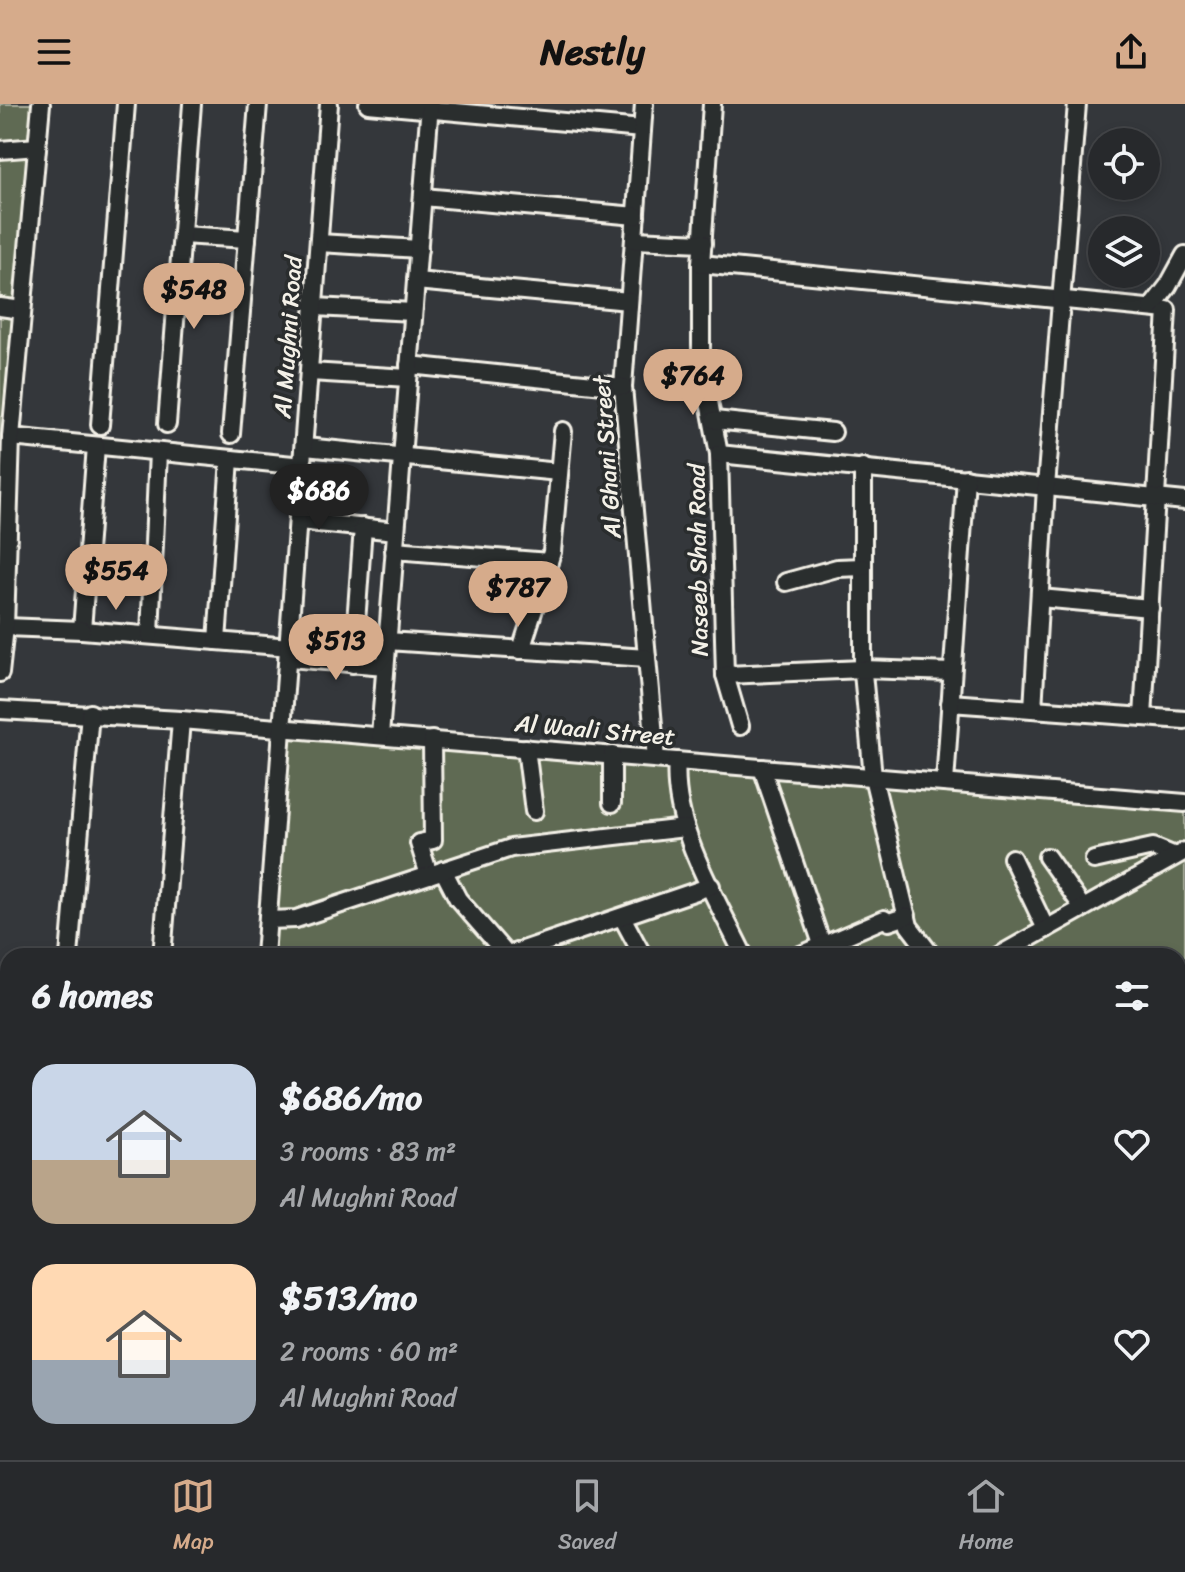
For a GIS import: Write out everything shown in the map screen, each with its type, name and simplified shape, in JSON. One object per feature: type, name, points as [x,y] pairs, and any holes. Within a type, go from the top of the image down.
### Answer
[{"type":"street","points":[[0,673],[5,627],[11,437],[41,104]]},
{"type":"street","points":[[100,425],[126,104]]},
{"type":"street","points":[[167,424],[192,104]]},
{"type":"street","points":[[231,434],[258,104]]},
{"type":"street","name":"Al Mughni Road","points":[[266,948],[285,728],[329,104]]},
{"type":"street","points":[[368,104],[430,106],[642,129]]},
{"type":"street","name":"Al Ghani Street","points":[[644,104],[623,387],[656,759]]},
{"type":"street","name":"Naseeb Shah Road","points":[[712,104],[701,264],[701,360],[719,454],[725,675],[740,726]]},
{"type":"street","points":[[1033,709],[1046,487],[1077,104]]},
{"type":"street","points":[[380,736],[430,106]]},
{"type":"street","points":[[0,150],[37,147]]},
{"type":"street","points":[[423,197],[636,216]]},
{"type":"street","points":[[182,235],[247,239]]},
{"type":"street","points":[[634,240],[703,243]]},
{"type":"street","points":[[319,243],[419,249]]},
{"type":"street","points":[[1151,308],[1168,286],[1185,255]]},
{"type":"street","points":[[701,264],[1167,310],[1143,717]]},
{"type":"street","points":[[416,281],[629,301]]},
{"type":"street","points":[[0,307],[22,310]]},
{"type":"street","points":[[315,307],[413,312]]},
{"type":"street","points":[[310,372],[409,372],[623,387]]},
{"type":"street","points":[[714,420],[833,432]]},
{"type":"street","points":[[521,650],[549,562],[563,431]]},
{"type":"street","points":[[11,437],[303,466]]},
{"type":"street","points":[[82,630],[96,446]]},
{"type":"street","points":[[305,447],[559,472]]},
{"type":"street","points":[[150,635],[158,452]]},
{"type":"street","points":[[719,454],[1185,501]]},
{"type":"street","points":[[217,641],[230,459]]},
{"type":"street","points":[[863,467],[863,669],[873,777],[909,926],[926,948]]},
{"type":"street","points":[[945,783],[966,478]]},
{"type":"street","points":[[299,521],[396,531]]},
{"type":"street","points":[[353,664],[363,527]]},
{"type":"street","points":[[394,550],[549,562]]},
{"type":"street","points":[[786,582],[837,568],[863,567]]},
{"type":"street","points":[[1040,598],[1150,608]]},
{"type":"street","points":[[5,627],[217,641],[353,664],[385,666]]},
{"type":"street","points":[[387,641],[647,658]]},
{"type":"street","points":[[725,675],[863,669],[952,672]]},
{"type":"street","points":[[950,703],[1185,720]]},
{"type":"street","name":"Al Waali Street","points":[[0,710],[90,713],[285,728],[1185,803]]},
{"type":"street","points":[[70,948],[90,713]]},
{"type":"street","points":[[163,948],[181,720]]},
{"type":"street","points":[[432,740],[433,840],[419,843],[436,872],[499,948]]},
{"type":"street","points":[[526,748],[534,811]]},
{"type":"street","points":[[612,755],[612,803]]},
{"type":"street","points":[[677,761],[675,785],[685,828],[740,948]]},
{"type":"street","points":[[762,768],[823,948]]},
{"type":"street","points":[[268,920],[296,919],[511,848],[540,842],[685,828]]},
{"type":"street","points":[[1094,860],[1153,847],[1180,853]]},
{"type":"street","points":[[1012,948],[1180,853]]},
{"type":"street","points":[[1047,857],[1083,908]]},
{"type":"street","points":[[1012,858],[1046,929]]},
{"type":"street","points":[[555,948],[622,917],[711,886]]},
{"type":"street","points":[[830,948],[884,919],[889,922],[907,916]]},
{"type":"street","points":[[622,917],[639,948]]},
{"type":"green space","points":[[0,104],[41,104],[0,590]]},
{"type":"green space","points":[[285,728],[1185,802],[1185,948],[266,948]]}]
